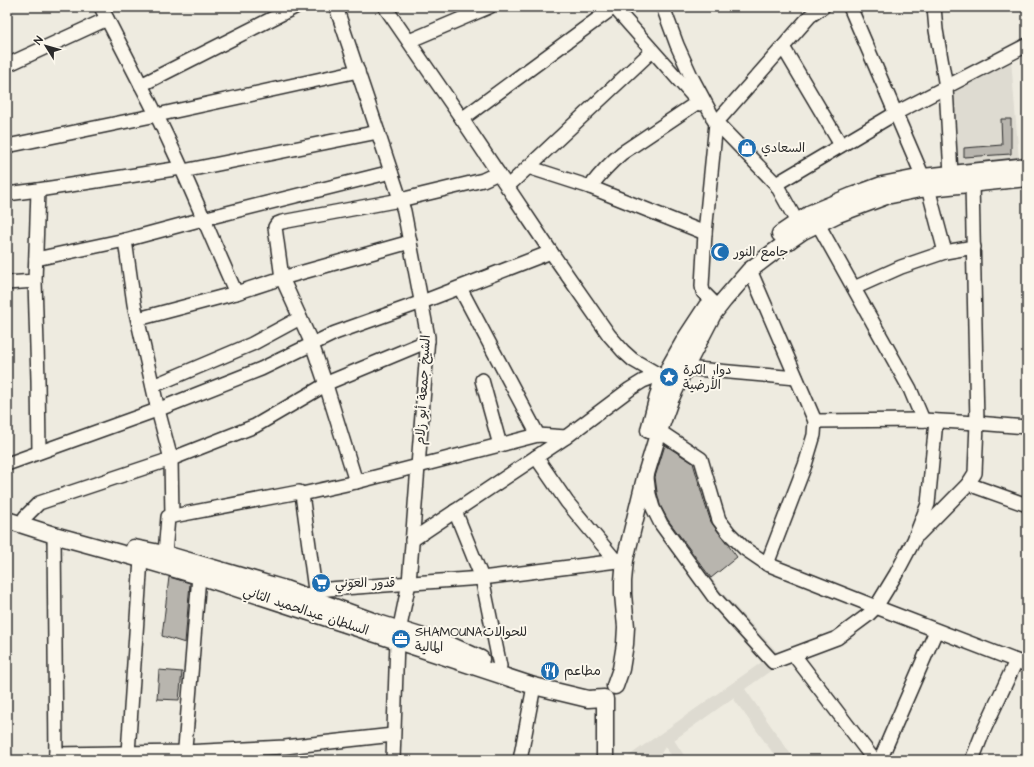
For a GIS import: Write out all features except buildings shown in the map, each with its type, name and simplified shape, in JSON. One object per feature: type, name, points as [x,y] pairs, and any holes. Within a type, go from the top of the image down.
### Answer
[{"type":"main road","points":[[621,560],[659,431],[670,400],[670,376],[713,314],[750,270],[790,240],[838,214],[951,174],[1027,166]]},
{"type":"main road","points":[[605,760],[608,693],[621,669],[625,644],[626,627],[621,560],[633,492],[670,376],[686,338],[711,300],[720,288],[760,249],[797,222],[812,213],[882,185],[925,182],[972,184],[1027,178]]},
{"type":"main road","points":[[7,510],[50,526],[134,548],[165,554],[200,570],[315,595],[378,623],[398,635],[452,646],[500,666],[535,678],[589,693],[608,693]]},
{"type":"main road","name":"السلطان عبدالحميد الثاني","points":[[7,520],[54,535],[141,559],[200,570],[398,635],[534,686],[588,699],[608,693]]},
{"type":"main road","points":[[608,693],[614,760]]},
{"type":"street","points":[[101,7],[140,85],[157,115],[236,293]]},
{"type":"street","points":[[140,85],[295,7]]},
{"type":"street","name":"الشيخ جمعة أبو زلام","points":[[336,7],[404,211],[428,337],[408,583],[398,635],[393,760]]},
{"type":"street","points":[[409,41],[489,7]]},
{"type":"street","points":[[462,119],[614,7],[716,123],[776,184],[797,222]]},
{"type":"street","points":[[663,7],[677,45],[691,76],[716,123],[705,233],[702,289],[704,294],[711,300]]},
{"type":"street","points":[[716,123],[810,16],[823,7]]},
{"type":"street","points":[[850,7],[925,182],[945,252]]},
{"type":"street","points":[[934,7],[936,30],[946,87],[951,174]]},
{"type":"street","points":[[388,8],[507,187],[609,335],[633,360],[670,376]]},
{"type":"street","points":[[7,65],[107,19]]},
{"type":"street","points":[[776,184],[896,113],[1027,45]]},
{"type":"street","points":[[783,47],[841,145]]},
{"type":"street","points":[[507,187],[652,51]]},
{"type":"street","points":[[7,146],[358,71]]},
{"type":"street","points":[[590,187],[600,173],[622,153],[698,102]]},
{"type":"street","points":[[7,194],[182,169],[378,132]]},
{"type":"street","points":[[528,167],[590,187],[705,233]]},
{"type":"street","points":[[36,259],[125,240],[203,218],[391,172]]},
{"type":"street","points":[[356,482],[312,344],[282,278],[275,228],[277,224],[282,222],[400,200],[483,180],[498,173]]},
{"type":"street","points":[[914,540],[968,484],[975,473],[977,423],[972,184]]},
{"type":"street","points":[[38,190],[35,281],[39,452]]},
{"type":"street","points":[[818,224],[910,389],[923,420]]},
{"type":"street","points":[[125,240],[134,304],[158,410],[171,459],[172,516]]},
{"type":"street","points":[[138,320],[410,242]]},
{"type":"street","points":[[854,288],[901,267],[945,252],[974,247]]},
{"type":"street","points":[[7,464],[158,410],[261,370],[335,333],[460,288],[551,252]]},
{"type":"street","points":[[750,270],[815,421],[814,435],[805,465],[767,564]]},
{"type":"street","points":[[7,283],[35,281]]},
{"type":"street","points":[[460,288],[538,435]]},
{"type":"street","points":[[153,386],[252,344],[300,318]]},
{"type":"street","points":[[25,517],[39,503],[171,459],[255,426],[332,381],[428,340]]},
{"type":"street","points":[[412,540],[566,437],[643,381],[670,376],[796,378]]},
{"type":"street","points":[[482,380],[500,445]]},
{"type":"street","points":[[815,421],[923,420],[1027,427]]},
{"type":"street","points":[[646,474],[653,508],[661,524],[714,597],[773,662],[837,638],[868,615],[876,607],[914,540],[928,504],[936,421]]},
{"type":"street","points":[[659,431],[701,459],[719,520],[729,534],[745,549],[767,564],[1022,663],[983,732],[972,760]]},
{"type":"street","points":[[165,554],[168,517],[299,492],[302,494],[356,482],[538,435],[566,437]]},
{"type":"street","points":[[536,457],[567,502],[621,560]]},
{"type":"street","points":[[968,484],[1027,505]]},
{"type":"street","points":[[302,494],[315,595],[408,583],[482,578],[621,560]]},
{"type":"street","points":[[455,511],[482,578],[500,666]]},
{"type":"street","points":[[54,535],[56,757],[128,753],[184,756],[393,735]]},
{"type":"street","points":[[128,753],[141,559]]},
{"type":"street","points":[[184,756],[200,570]]},
{"type":"street","points":[[880,760],[936,630]]},
{"type":"street","points":[[794,655],[874,760]]},
{"type":"street","points":[[520,760],[534,686]]},
{"type":"shaded area","points":[[1011,59],[1019,160],[955,165],[952,92]]},
{"type":"shaded area","points":[[690,550],[721,591],[779,654],[798,648],[874,748],[863,756],[791,662],[776,667],[745,689],[795,760],[778,760],[733,698],[674,740],[687,760],[675,760],[665,747],[657,760],[623,760],[762,662],[708,601],[677,560]]},
{"type":"place","name":"السعادي","points":[[747,148]]},
{"type":"place","name":"جامع النور","points":[[720,252]]},
{"type":"place","name":"دوار الكرة الأرضية","points":[[669,377]]},
{"type":"place","name":"قدور العوني","points":[[321,583]]},
{"type":"place","name":"SHAMOUNAللحوالات المالية","points":[[401,639]]},
{"type":"place","name":"مطاعم","points":[[550,671]]}]
